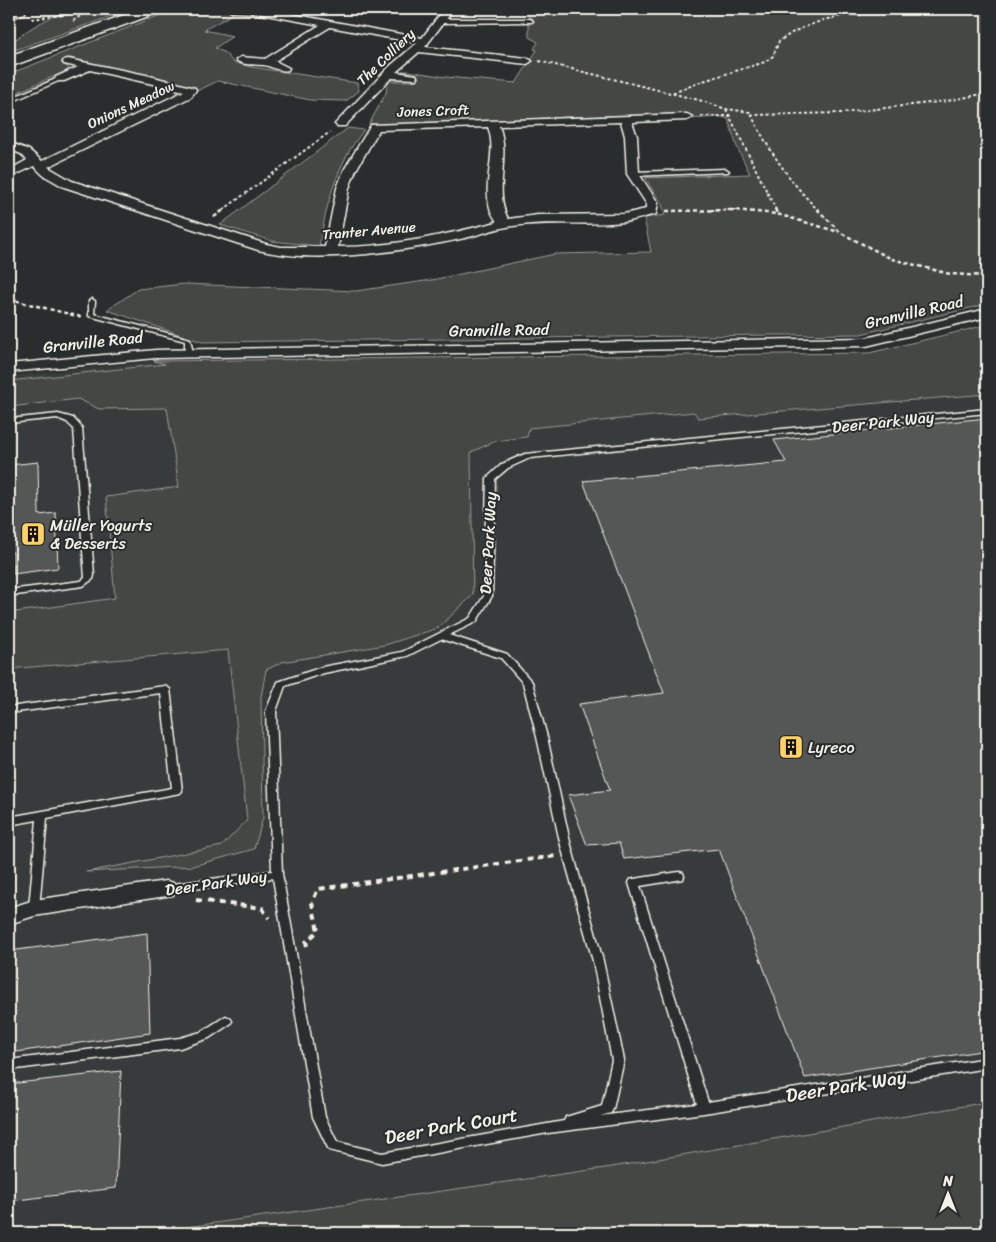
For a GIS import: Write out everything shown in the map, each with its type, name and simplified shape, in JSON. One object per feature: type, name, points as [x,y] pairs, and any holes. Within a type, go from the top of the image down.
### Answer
[{"type":"main road","points":[[9,62],[155,9]]},
{"type":"street","points":[[9,17],[20,13],[19,9]]},
{"type":"street","points":[[232,9],[257,9],[420,45],[527,61]]},
{"type":"street","name":"The Colliery","points":[[341,124],[388,74],[420,45],[449,9]]},
{"type":"street","points":[[268,62],[328,24]]},
{"type":"street","points":[[241,60],[268,62],[284,68]]},
{"type":"street","name":"Onions Meadow","points":[[38,163],[187,95],[191,90],[146,78],[68,62]]},
{"type":"street","points":[[60,79],[87,67]]},
{"type":"street","points":[[388,74],[412,77]]},
{"type":"street","name":"Jones Croft","points":[[331,251],[343,188],[350,170],[375,127],[688,117]]},
{"type":"street","points":[[625,118],[631,136],[633,174],[652,203],[652,211]]},
{"type":"street","points":[[492,123],[498,138],[494,192],[496,208],[504,224]]},
{"type":"street","name":"Tranter Avenue","points":[[9,145],[25,152],[68,184],[263,247],[281,251],[389,248],[465,234],[504,224],[538,219],[624,218],[652,211]]},
{"type":"street","points":[[9,174],[38,163]]},
{"type":"street","name":"Granville Road","points":[[9,368],[156,354],[866,342],[987,313]]},
{"type":"street","name":"Deer Park Way","points":[[9,916],[34,908],[166,889]]},
{"type":"lane","points":[[441,21],[530,22]]},
{"type":"lane","points":[[9,101],[60,79]]},
{"type":"lane","points":[[633,174],[726,171]]},
{"type":"lane","points":[[92,301],[91,315],[188,340],[189,353]]},
{"type":"lane","name":"Deer Park Way","points":[[166,889],[277,874],[271,711],[281,684],[322,670],[404,654],[473,620],[488,596],[491,478],[505,466],[528,456],[987,411]]},
{"type":"lane","points":[[9,421],[58,416],[70,420],[78,428],[90,575],[89,579],[83,583],[9,594]]},
{"type":"lane","points":[[441,636],[504,656],[527,682],[542,737],[568,854],[598,961],[618,1060],[607,1109],[548,1128]]},
{"type":"lane","points":[[9,710],[164,690],[177,791],[9,821]]},
{"type":"lane","points":[[34,908],[42,815]]},
{"type":"lane","name":"Deer Park Court","points":[[277,874],[319,1117],[333,1146],[382,1158],[548,1128],[704,1108]]},
{"type":"lane","points":[[679,876],[634,883],[704,1108]]},
{"type":"lane","points":[[9,1064],[180,1043],[205,1035],[226,1020]]},
{"type":"lane","name":"Deer Park Way","points":[[704,1108],[987,1063]]},
{"type":"path","points":[[24,20],[101,9]]},
{"type":"path","points":[[672,93],[703,81],[766,62],[773,56],[779,41],[794,31],[823,20],[845,15],[897,14],[909,9]]},
{"type":"path","points":[[82,15],[86,12]]},
{"type":"path","points":[[527,61],[545,62],[672,93],[726,109],[750,112],[762,138],[802,194],[841,233]]},
{"type":"path","points":[[751,115],[841,113],[947,101],[987,94]]},
{"type":"path","points":[[726,109],[777,214]]},
{"type":"path","points":[[688,117],[731,116]]},
{"type":"path","points":[[201,226],[341,124]]},
{"type":"path","points":[[652,211],[735,210],[777,214],[841,233],[892,258],[950,274],[987,276]]},
{"type":"path","points":[[293,965],[307,963],[306,942],[318,930],[312,903],[318,889],[568,854]]},
{"type":"path","points":[[198,900],[262,908],[271,922]]},
{"type":"path","points":[[968,1233],[987,1224]]},
{"type":"shaded area","points":[[75,9],[132,9],[9,52],[9,42],[48,19]]},
{"type":"shaded area","points":[[176,9],[228,9],[233,14],[204,30],[233,36],[215,48],[225,53],[233,62],[251,67],[357,83],[359,91],[346,101],[310,100],[218,81],[199,90],[170,81],[70,58],[61,63],[69,68],[68,70],[9,96],[9,74]]},
{"type":"shaded area","points":[[529,9],[987,9],[987,304],[861,334],[202,342],[107,310],[138,289],[184,284],[356,291],[432,280],[555,254],[651,252],[644,218],[665,215],[662,204],[645,178],[750,174],[737,147],[728,119],[722,117],[688,119],[687,114],[566,117],[422,125],[369,124],[386,93],[388,81],[413,81],[419,78],[417,74],[402,71],[516,83],[537,50],[534,49],[538,42],[529,37]]},
{"type":"shaded area","points":[[348,128],[364,130],[346,157],[334,185],[325,215],[319,246],[272,241],[220,225]]},
{"type":"shaded area","points":[[987,325],[987,394],[698,418],[694,412],[529,428],[527,437],[496,441],[471,452],[473,595],[438,628],[385,645],[282,662],[266,670],[261,697],[263,818],[254,849],[193,866],[86,872],[222,846],[247,820],[228,650],[9,669],[9,613],[115,598],[106,497],[179,487],[167,408],[99,409],[78,399],[9,407],[9,381],[165,364],[154,361],[869,353]]},
{"type":"shaded area","points":[[154,361],[391,417],[471,452],[496,441],[527,437],[528,428],[695,412],[699,418],[987,394],[987,1102],[612,1167],[144,1233],[9,1233],[9,376]]},
{"type":"shaded area","points":[[987,1102],[987,1233],[144,1233],[612,1167]]},
{"type":"building","name":"Lyreco","points":[[987,418],[987,1050],[805,1078],[719,849],[624,859],[619,843],[587,845],[568,795],[610,790],[579,704],[664,693],[583,481],[786,462],[774,440]]},
{"type":"building","name":"Müller Yogurts & Desserts","points":[[38,462],[39,515],[56,513],[58,568],[13,574],[13,552],[9,553],[9,465]]},
{"type":"building","points":[[147,933],[150,1033],[9,1053],[9,951]]},
{"type":"building","points":[[121,1071],[116,1188],[9,1201],[9,1084]]},
{"type":"place","name":"Müller Yogurts & Desserts","points":[[33,534]]},
{"type":"place","name":"Lyreco","points":[[791,747]]}]
